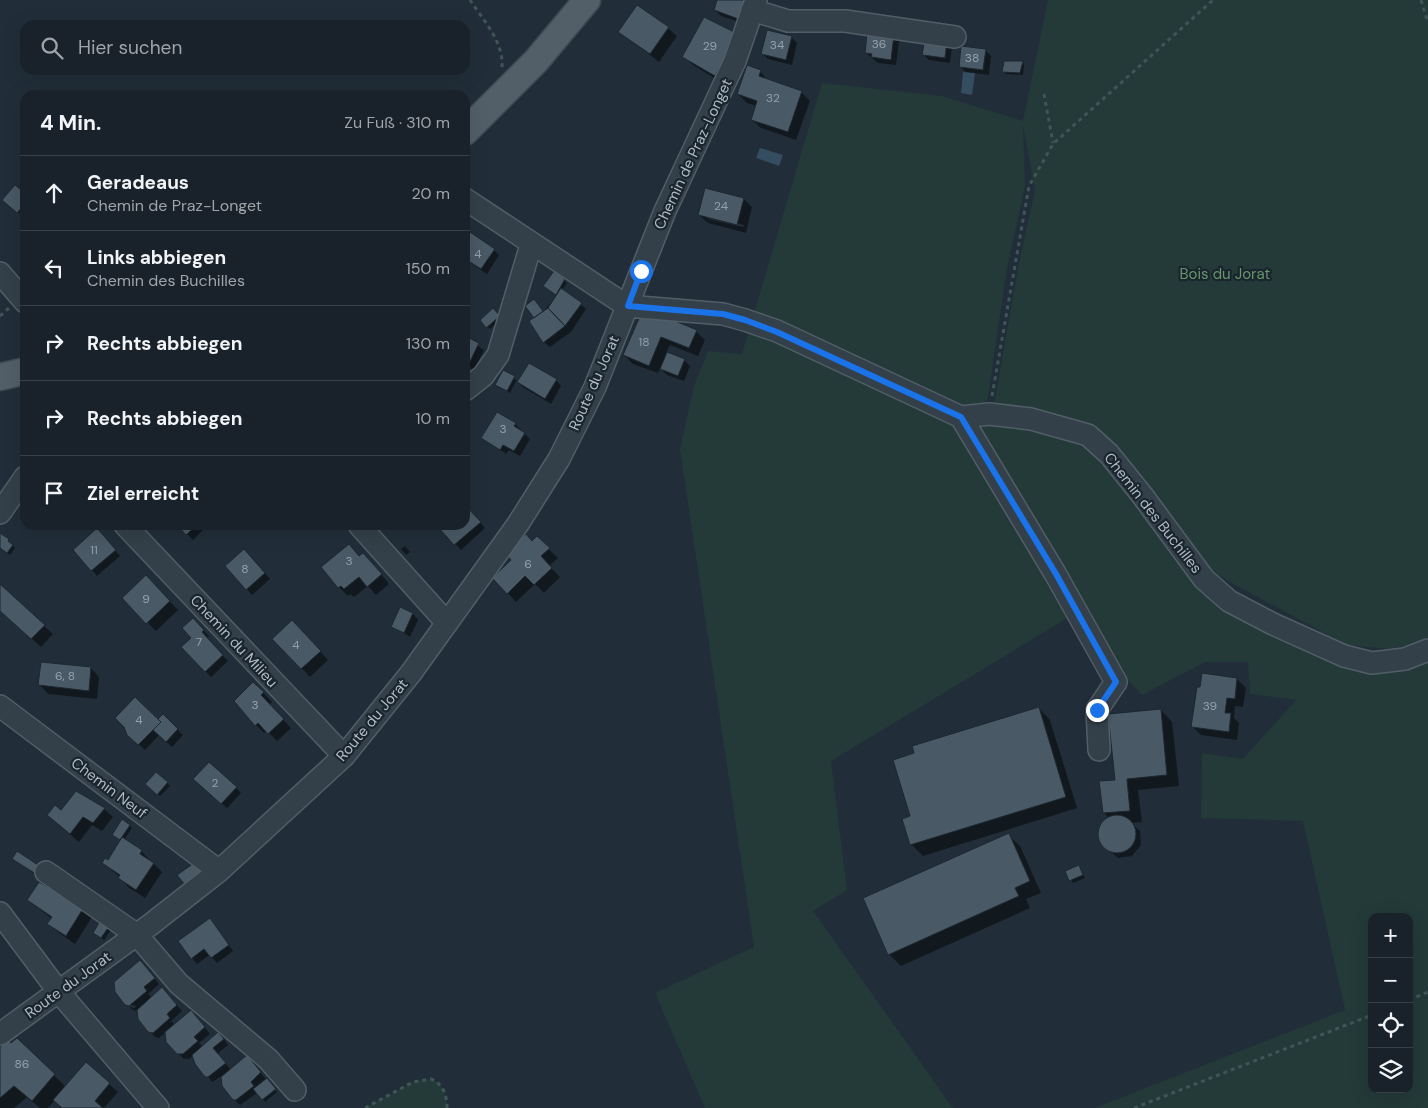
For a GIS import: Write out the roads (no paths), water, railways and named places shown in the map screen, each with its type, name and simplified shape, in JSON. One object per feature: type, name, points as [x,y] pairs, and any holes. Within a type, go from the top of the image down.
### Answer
[{"type":"main road","points":[[470,127],[536,61],[587,0]]},
{"type":"main road","points":[[0,377],[20,372]]},
{"type":"street","points":[[754,5],[788,21],[845,21],[955,37]]},
{"type":"street","name":"Chemin de Praz-Longet","points":[[628,306],[665,211],[735,61],[754,5]]},
{"type":"street","points":[[470,203],[531,245],[628,306],[723,314],[745,320],[777,332],[961,417],[1056,574],[1116,682],[1097,710],[1099,750]]},
{"type":"street","points":[[470,386],[483,376],[498,355],[531,245]]},
{"type":"street","points":[[0,273],[20,296]]},
{"type":"street","name":"Route du Jorat","points":[[0,1034],[137,935],[219,871],[344,756],[371,725],[518,524],[559,459],[595,387],[628,306]]},
{"type":"street","name":"Chemin des Buchilles","points":[[961,417],[989,414],[1031,419],[1088,435],[1109,454],[1204,579],[1229,601],[1344,656],[1372,663],[1405,659],[1428,650]]},
{"type":"street","points":[[0,513],[20,484]]},
{"type":"street","name":"Chemin du Milieu","points":[[130,530],[344,756]]},
{"type":"street","points":[[363,530],[447,623]]},
{"type":"street","name":"Chemin Neuf","points":[[0,706],[219,871]]},
{"type":"street","points":[[46,872],[137,935],[179,984],[268,1059],[295,1090]]},
{"type":"street","points":[[0,913],[59,992],[158,1108]]},
{"type":"water","points":[[963,72],[975,73],[972,95],[961,93]]},
{"type":"water","points":[[760,148],[783,155],[779,166],[756,158]]},
{"type":"park label","name":"Bois du Jorat","points":[[1225,274]]}]
